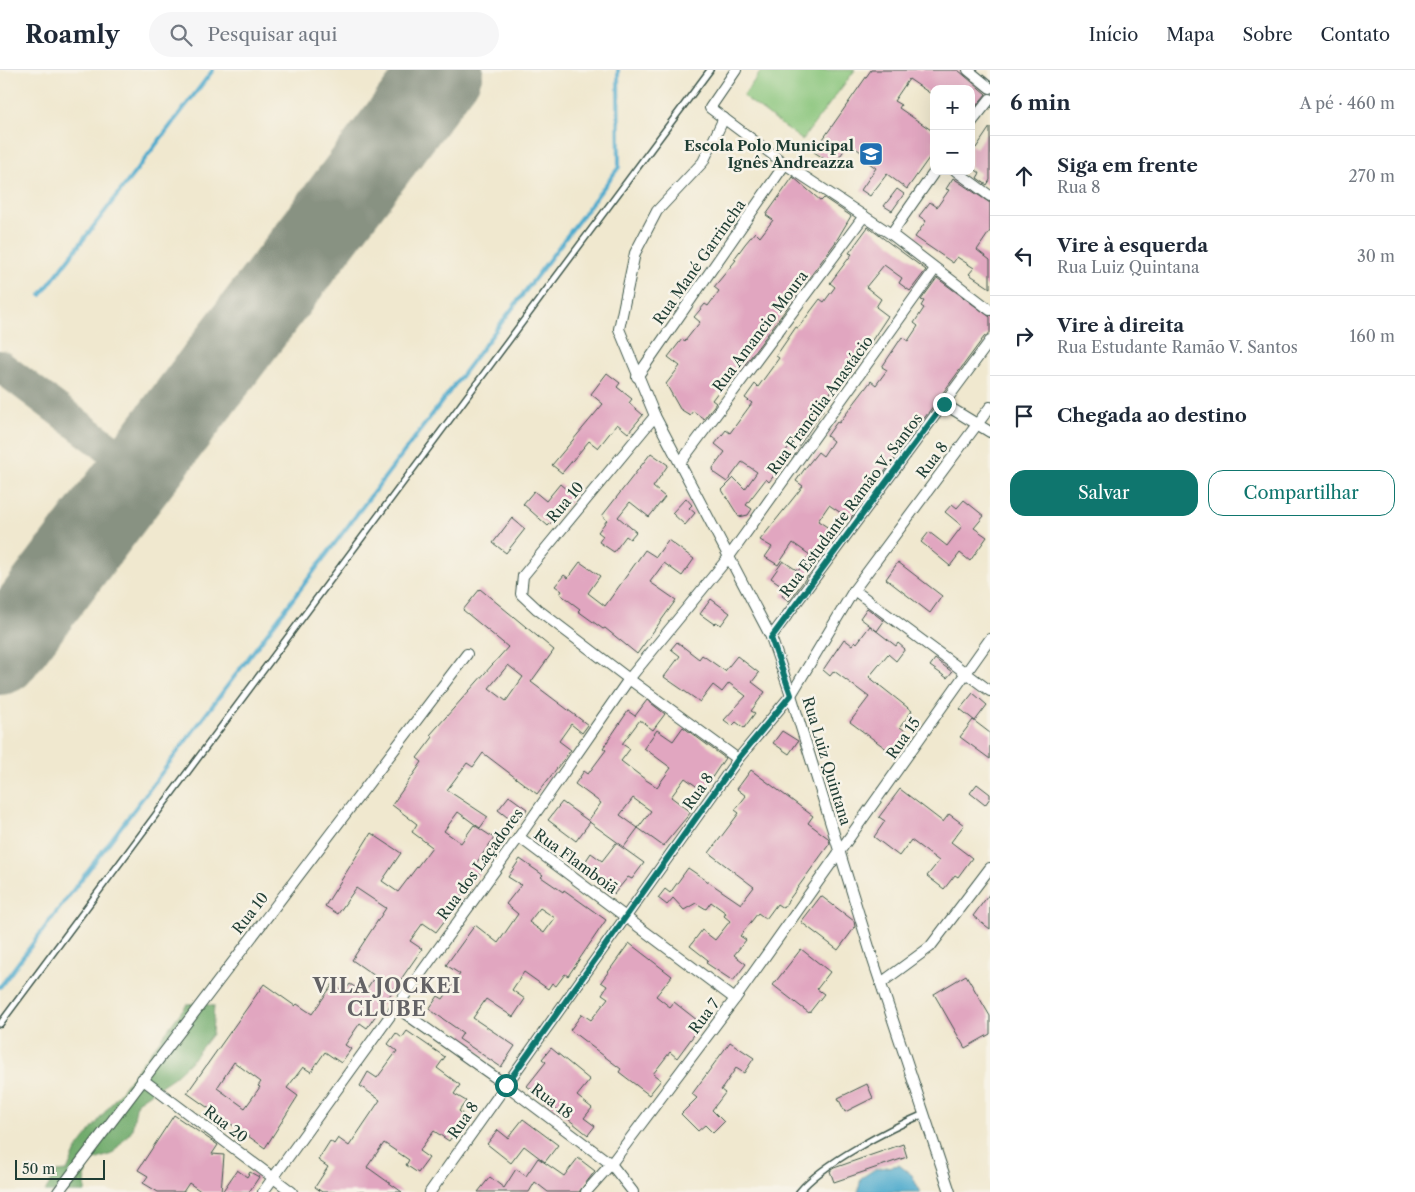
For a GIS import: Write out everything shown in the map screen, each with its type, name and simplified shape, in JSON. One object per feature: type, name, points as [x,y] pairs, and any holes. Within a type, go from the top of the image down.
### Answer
[{"type":"street","points":[[736,70],[710,108],[786,164],[890,234],[990,310]]},
{"type":"street","points":[[968,70],[990,88]]},
{"type":"street","points":[[975,119],[990,99]]},
{"type":"street","name":"Rua Luiz Quintana","points":[[724,118],[703,162],[657,211],[635,253],[619,329],[655,416],[771,638],[791,695],[839,854],[950,1192]]},
{"type":"street","name":"Rua Mané Garrincha","points":[[637,376],[786,164]]},
{"type":"street","points":[[890,234],[932,175]]},
{"type":"street","points":[[961,175],[990,196]]},
{"type":"street","name":"Rua Amancio Moura","points":[[680,463],[864,216]]},
{"type":"street","name":"Rua Francilia Anastácio","points":[[728,558],[935,269]]},
{"type":"street","name":"Rua Estudante Ramão V. Santos","points":[[771,638],[990,341]]},
{"type":"street","points":[[944,404],[990,432]]},
{"type":"street","name":"Rua 8","points":[[430,1192],[738,759],[791,695],[854,590],[990,407]]},
{"type":"street","name":"Rua 10","points":[[629,679],[521,594],[523,576],[655,416]]},
{"type":"street","name":"Rua dos Laçadores","points":[[263,1192],[519,837],[629,679],[728,558]]},
{"type":"street","points":[[854,590],[967,672],[990,691]]},
{"type":"street","name":"Rua 15","points":[[839,854],[990,639]]},
{"type":"street","name":"Rua 10","points":[[58,1192],[142,1079],[467,654]]},
{"type":"street","points":[[629,679],[738,759]]},
{"type":"street","name":"Rua Flamboiã","points":[[519,837],[735,999]]},
{"type":"street","name":"Rua 7","points":[[586,1192],[611,1164],[735,999],[839,854]]},
{"type":"street","points":[[881,983],[930,947],[990,868]]},
{"type":"street","name":"Rua 18","points":[[396,1007],[506,1085],[611,1164],[633,1192]]},
{"type":"street","name":"Rua 20","points":[[142,1079],[292,1192]]},
{"type":"lane","points":[[0,1024],[710,70]]},
{"type":"lane","points":[[799,1192],[832,1164],[905,1122],[924,1114]]},
{"type":"green space","points":[[762,70],[855,70],[802,140],[743,96]]},
{"type":"green space","points":[[200,1003],[214,1006],[212,1034],[191,1061],[174,1077],[137,1102],[132,1130],[112,1154],[86,1163],[85,1192],[45,1192],[57,1172],[67,1171],[76,1150],[187,1004]]},
{"type":"water","points":[[899,1165],[912,1175],[920,1192],[858,1192],[861,1178],[875,1169]]},
{"type":"building","name":"Escola Polo Municipal Ignês Andreazza","points":[[871,70],[958,70],[986,94],[975,107],[975,85],[930,85],[930,93],[909,79],[894,101],[901,105],[899,108],[930,129],[930,157],[907,189],[887,174],[870,196],[861,190],[876,168],[865,160],[869,158],[849,143],[834,165],[814,152]]},
{"type":"building","points":[[990,127],[990,180],[987,185],[977,178],[980,173],[975,170],[976,148]]},
{"type":"building","points":[[793,177],[821,201],[824,198],[851,216],[835,243],[750,358],[734,377],[731,375],[712,400],[716,403],[704,419],[693,411],[690,415],[680,409],[666,384],[680,366],[668,357],[682,339],[685,341],[700,322],[694,317],[705,304],[708,306],[719,291],[714,287],[736,260],[734,259],[745,244],[755,232],[760,237],[773,220],[766,215]]},
{"type":"building","points":[[953,178],[990,203],[990,231],[977,250],[990,260],[990,288],[969,274],[974,268],[957,257],[953,263],[915,237],[926,221],[919,216],[930,202],[937,207],[949,190],[946,189]]},
{"type":"building","points":[[897,189],[904,194],[892,211],[884,206]]},
{"type":"building","points":[[868,227],[926,270],[910,291],[899,283],[902,278],[884,265],[866,287],[881,299],[876,307],[888,316],[855,366],[851,363],[839,378],[829,395],[831,396],[822,408],[823,410],[797,449],[791,444],[775,466],[779,469],[769,482],[766,479],[746,505],[752,509],[748,515],[739,517],[722,490],[734,478],[745,489],[757,472],[742,462],[727,482],[714,473],[713,468],[725,452],[715,444],[726,430],[730,433],[752,403],[745,398],[755,384],[758,387],[779,358],[776,356],[796,327],[798,328],[820,299],[824,302],[835,287],[830,283],[852,254],[849,253]]},
{"type":"building","points":[[937,278],[990,317],[990,333],[984,337],[850,519],[829,505],[818,521],[838,534],[789,601],[782,596],[787,589],[771,578],[783,561],[798,571],[810,555],[793,543],[778,565],[765,557],[772,547],[760,540],[803,486],[796,481],[806,467],[818,452],[823,456],[833,441],[827,436],[837,422],[839,423],[871,381],[876,385],[887,370],[882,367],[902,337],[908,341],[918,326],[914,323],[924,308],[921,306],[924,301],[921,300]]},
{"type":"building","points":[[607,373],[620,383],[617,387],[632,399],[629,403],[643,415],[628,433],[617,424],[598,448],[589,441],[562,473],[552,465],[603,404],[591,394]]},
{"type":"building","points":[[651,453],[668,465],[653,487],[665,497],[649,517],[630,502],[618,517],[636,532],[630,539],[626,536],[614,552],[599,542],[603,536],[598,532],[607,520],[602,516]]},
{"type":"building","points":[[560,484],[575,497],[548,526],[523,504],[534,491],[546,501]]},
{"type":"building","points":[[686,498],[692,505],[689,508],[695,513],[685,525],[672,513]]},
{"type":"building","points":[[964,500],[984,516],[974,528],[987,537],[970,561],[960,553],[950,566],[921,542],[929,532],[947,546],[962,526],[945,512],[952,504],[957,508]]},
{"type":"building","points":[[512,518],[525,529],[506,553],[493,543]]},
{"type":"building","points":[[668,540],[694,559],[682,576],[664,563],[650,582],[676,600],[637,654],[605,628],[603,629],[578,611],[580,609],[560,594],[562,591],[555,586],[564,575],[568,578],[580,562],[600,576],[588,593],[605,606],[645,550],[656,557]]},
{"type":"building","points":[[898,562],[942,596],[930,613],[886,579]]},
{"type":"building","points":[[480,589],[554,650],[531,682],[588,725],[582,733],[571,724],[559,741],[571,750],[537,794],[483,753],[473,767],[467,763],[447,790],[488,817],[480,828],[458,812],[444,831],[461,843],[474,825],[494,838],[475,865],[482,870],[459,898],[461,899],[436,932],[423,923],[410,941],[422,949],[367,1028],[360,1023],[345,1045],[351,1049],[341,1063],[325,1052],[311,1072],[303,1067],[287,1088],[298,1096],[265,1148],[187,1093],[264,984],[295,1006],[297,1004],[312,1014],[333,984],[344,992],[350,984],[364,993],[375,976],[352,960],[386,908],[356,888],[338,914],[325,906],[371,833],[401,853],[382,881],[398,892],[432,847],[412,832],[417,824],[392,805],[422,762],[417,758],[433,737],[430,735],[508,647],[463,610]],"holes":[[[508,665],[523,677],[506,701],[489,688]],[[234,1062],[261,1082],[258,1086],[260,1087],[245,1108],[217,1088]]]},
{"type":"building","points":[[711,599],[730,613],[721,625],[716,622],[714,624],[700,614]]},
{"type":"building","points":[[867,608],[884,621],[877,631],[860,618]]},
{"type":"building","points":[[870,626],[896,646],[898,643],[905,649],[896,661],[888,654],[869,677],[912,711],[900,727],[908,733],[892,753],[850,722],[869,697],[834,671],[830,676],[823,670],[844,639],[852,645],[855,641],[857,643]]},
{"type":"building","points":[[677,642],[699,659],[702,655],[725,671],[737,656],[759,673],[752,682],[765,692],[751,711],[755,713],[744,728],[736,722],[732,726],[724,720],[746,696],[729,683],[722,692],[713,685],[700,702],[664,677],[680,656],[671,649]]},
{"type":"building","points":[[935,659],[952,672],[947,678],[930,666]]},
{"type":"building","points":[[973,693],[987,705],[975,721],[960,709]]},
{"type":"building","points":[[647,700],[665,714],[653,730],[640,720],[622,744],[630,749],[621,761],[657,787],[671,768],[644,748],[657,730],[673,741],[683,727],[725,758],[703,791],[685,778],[671,797],[691,812],[663,846],[638,828],[624,847],[588,821],[601,803],[575,784],[584,771],[588,774],[606,750],[603,748],[628,711],[635,716]],"holes":[[[633,798],[651,811],[638,828],[620,815]]]},
{"type":"building","points":[[973,720],[990,733],[990,759],[960,737]]},
{"type":"building","points":[[782,731],[798,741],[789,754],[773,743]]},
{"type":"building","points":[[751,770],[813,816],[808,823],[828,838],[830,843],[783,908],[777,904],[766,919],[758,913],[740,936],[746,940],[734,955],[746,964],[733,981],[706,963],[708,960],[690,946],[702,930],[715,940],[730,921],[724,916],[726,913],[711,902],[706,909],[696,903],[684,910],[673,898],[667,905],[658,898],[665,889],[670,893],[688,868],[741,904],[754,887],[709,853],[739,813],[735,810],[746,796],[737,789]]},
{"type":"building","points":[[977,784],[990,794],[990,798],[985,805],[970,793]]},
{"type":"building","points":[[900,789],[943,822],[949,814],[964,825],[951,842],[972,858],[958,877],[955,875],[944,889],[927,876],[939,861],[911,840],[899,856],[874,837],[885,821],[879,817]]},
{"type":"building","points":[[509,796],[527,809],[516,824],[498,810]]},
{"type":"building","points":[[562,802],[590,822],[576,841],[548,820]]},
{"type":"building","points":[[616,843],[644,863],[632,879],[628,877],[614,894],[581,868],[591,853],[602,861]]},
{"type":"building","points":[[520,859],[543,875],[541,877],[563,892],[564,890],[606,920],[568,976],[565,974],[556,986],[552,983],[548,989],[524,972],[512,990],[525,999],[513,1017],[486,999],[473,1018],[515,1046],[501,1067],[459,1039],[463,1033],[429,1009],[438,996],[443,999],[460,974],[446,965],[475,925],[498,943],[518,914],[506,904],[521,885],[508,877]],"holes":[[[540,908],[555,918],[544,933],[529,922]]]},
{"type":"building","points":[[990,893],[990,929],[973,916]]},
{"type":"building","points":[[821,896],[854,921],[855,927],[838,950],[801,922]]},
{"type":"building","points":[[629,943],[672,976],[656,996],[670,1007],[674,1002],[702,1024],[677,1058],[670,1052],[653,1074],[661,1080],[649,1095],[619,1072],[621,1069],[570,1030],[582,1014],[591,1020],[608,998],[602,994],[607,986],[601,982]]},
{"type":"building","points":[[801,949],[830,972],[817,989],[824,994],[809,1013],[773,985]]},
{"type":"building","points":[[966,975],[990,1016],[990,1034],[965,1048],[934,994]]},
{"type":"building","points":[[407,1031],[445,1057],[437,1068],[460,1085],[454,1094],[466,1101],[459,1111],[465,1116],[460,1126],[449,1141],[434,1131],[419,1151],[429,1158],[418,1173],[406,1165],[409,1160],[384,1143],[367,1167],[402,1192],[322,1192],[315,1187],[328,1167],[318,1160],[330,1141],[334,1144],[338,1138],[349,1146],[380,1100],[360,1086],[368,1072],[377,1078],[397,1051],[388,1044],[396,1033],[402,1038]]},
{"type":"building","points":[[730,1042],[754,1058],[744,1073],[736,1068],[721,1090],[725,1093],[712,1110],[724,1122],[713,1133],[705,1125],[698,1131],[681,1114],[697,1098],[692,1094]]},
{"type":"building","points":[[551,1048],[590,1080],[577,1096],[592,1108],[584,1118],[595,1126],[588,1135],[527,1086],[546,1062],[542,1059]]},
{"type":"building","points":[[867,1084],[873,1098],[845,1112],[838,1098]]},
{"type":"building","points":[[174,1115],[218,1145],[212,1154],[224,1155],[221,1192],[202,1192],[189,1183],[183,1192],[158,1192],[143,1183],[148,1176],[138,1170]]},
{"type":"building","points":[[523,1119],[558,1145],[545,1162],[524,1146],[511,1163],[487,1144],[498,1130],[508,1138]]},
{"type":"building","points":[[903,1144],[907,1157],[834,1182],[830,1171],[834,1168]]},
{"type":"building","points":[[538,1158],[564,1176],[578,1158],[595,1171],[579,1192],[548,1192],[535,1182],[529,1192],[478,1192],[490,1177],[504,1188],[516,1169],[526,1176]]},
{"type":"building","points":[[237,1170],[247,1177],[250,1172],[259,1177],[249,1192],[222,1192]]},
{"type":"waterway","points":[[41,295],[213,70]]},
{"type":"waterway","points":[[0,987],[619,167],[618,70]]},
{"type":"taxiway","points":[[0,366],[113,451],[137,456],[156,449]]},
{"type":"taxiway","points":[[113,451],[122,473],[123,484],[120,496]]},
{"type":"runway","points":[[0,655],[443,70]]},
{"type":"place","name":"Escola Polo Municipal Ignês Andreazza","points":[[871,154]]},
{"type":"district","name":"VILA JOCKEI CLUBE","points":[[387,998]]},
{"type":"route","points":[[506,1085],[738,759],[791,695],[771,638],[944,404]]}]
